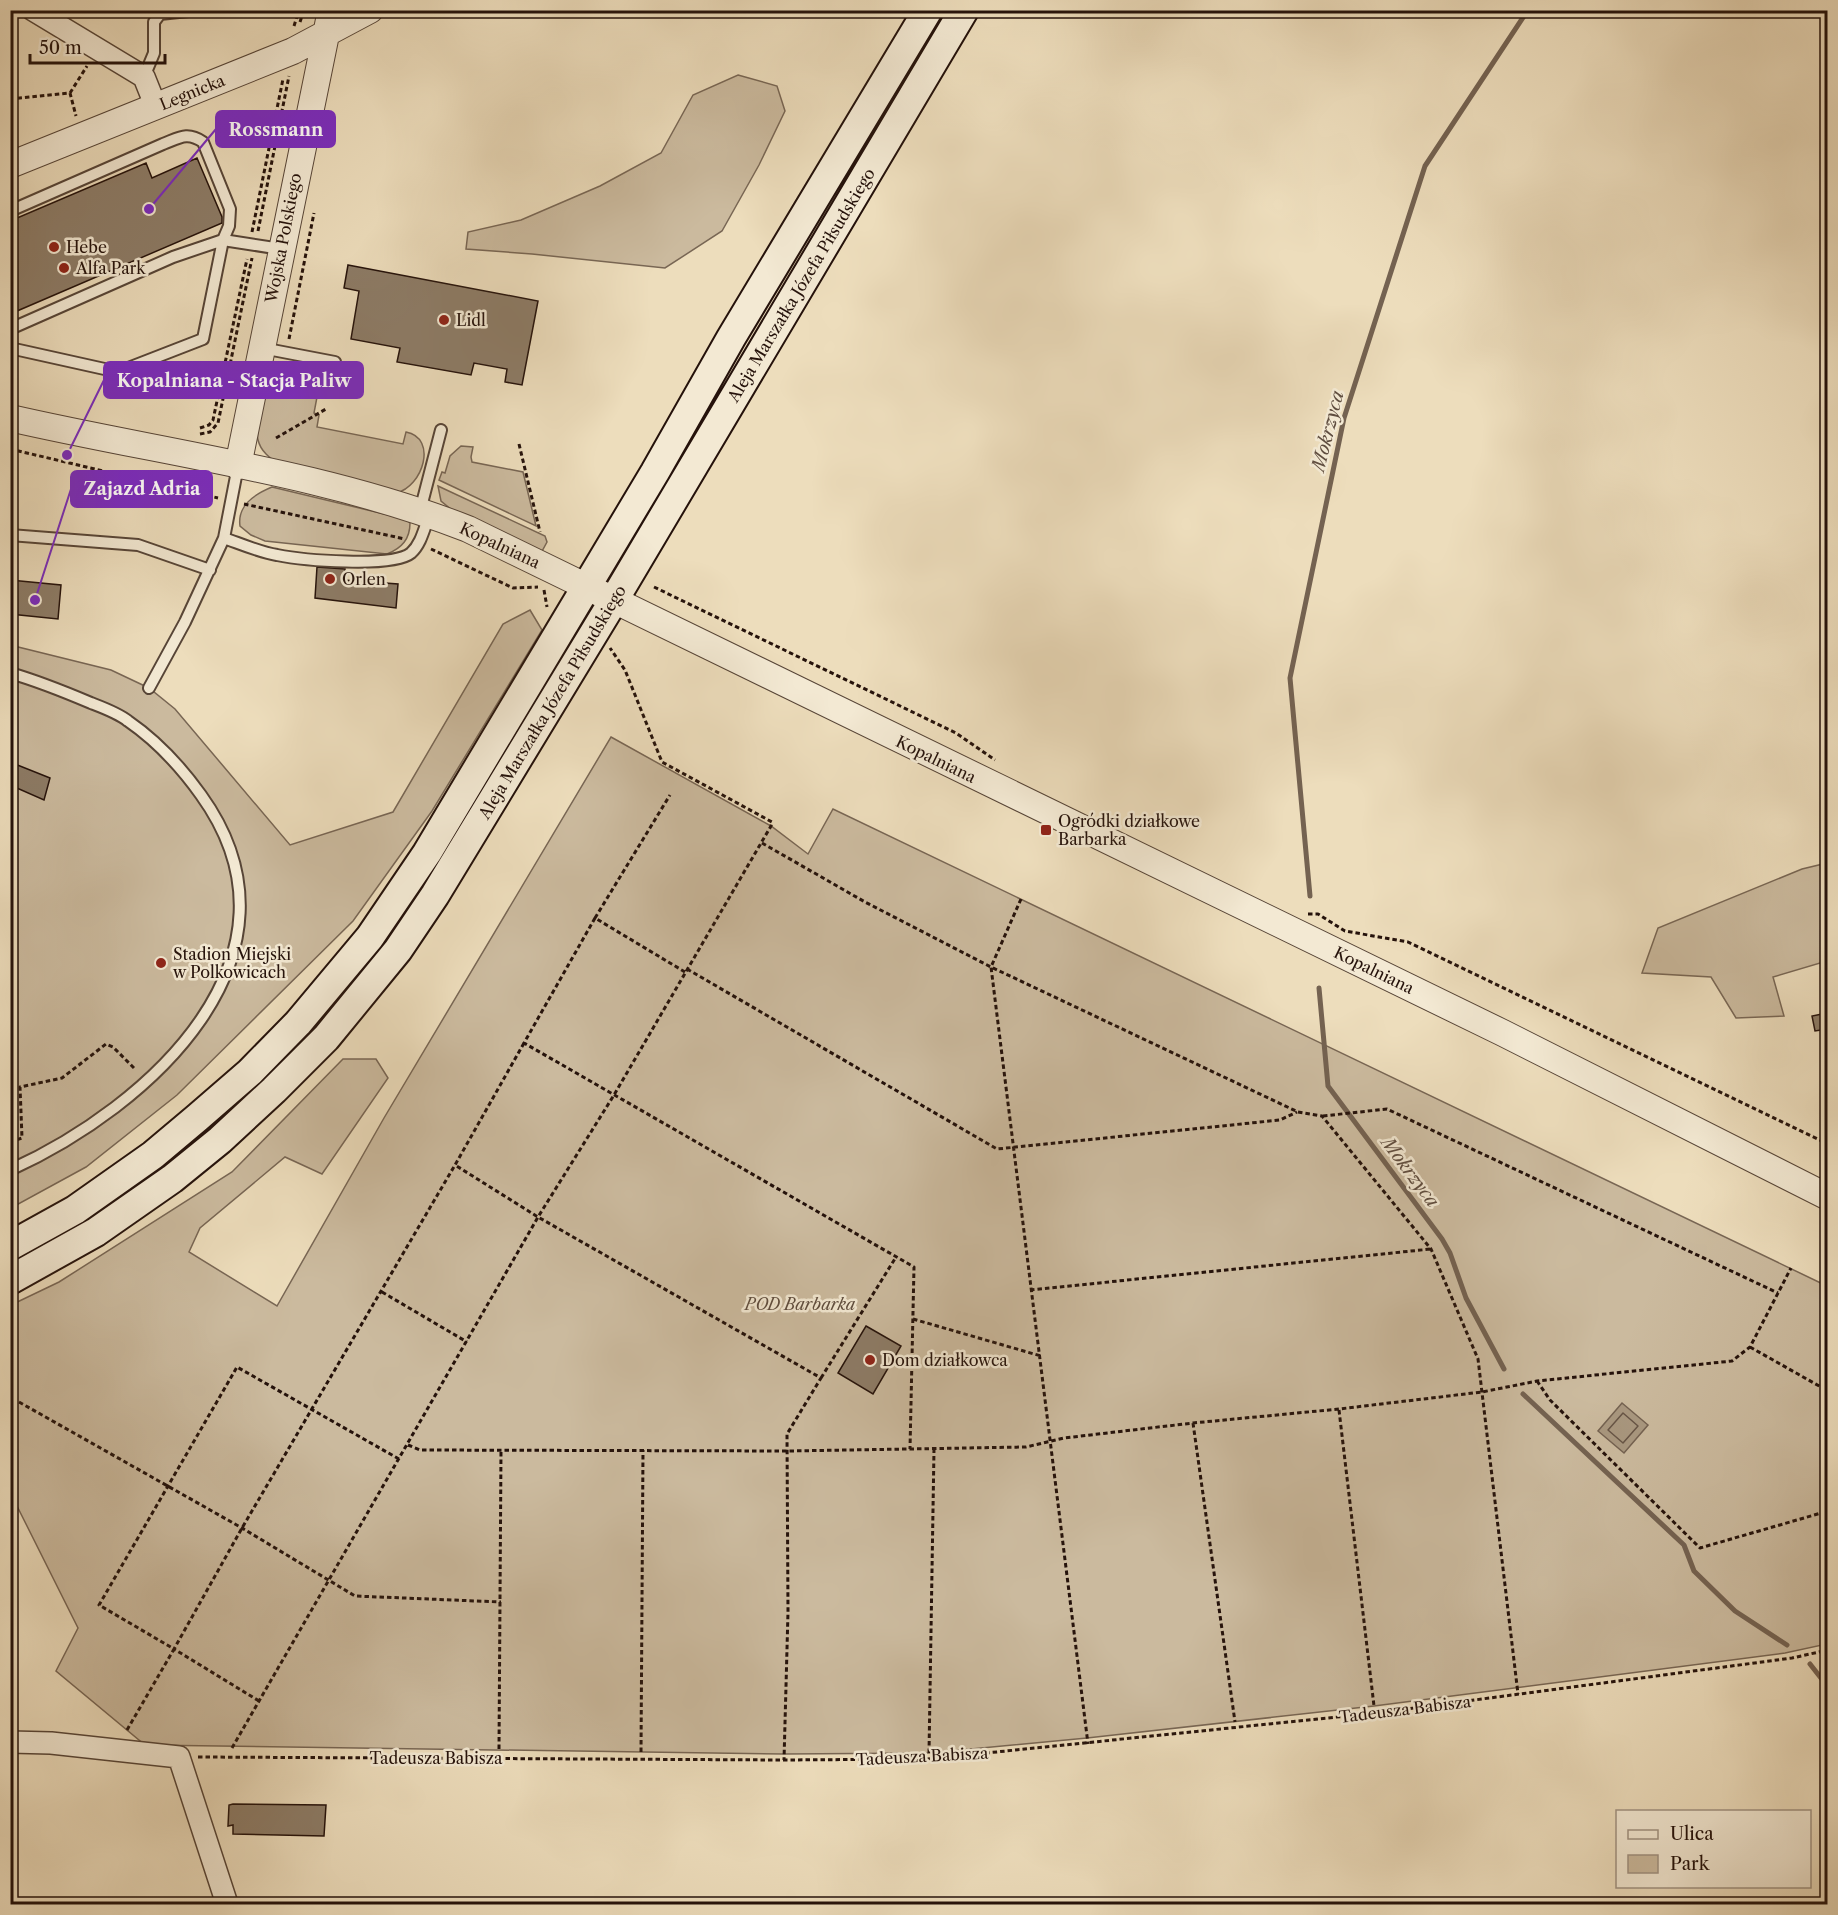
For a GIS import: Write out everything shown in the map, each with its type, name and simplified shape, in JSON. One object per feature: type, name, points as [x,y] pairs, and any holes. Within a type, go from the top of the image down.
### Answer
[{"type":"main road","name":"Aleja Marszałka Józefa Piłsudskiego","points":[[10,1245],[75,1210],[153,1155],[250,1072],[298,1023],[370,937],[427,853],[928,10]]},
{"type":"main road","name":"Aleja Marszałka Józefa Piłsudskiego","points":[[10,1280],[96,1232],[172,1179],[228,1133],[326,1038],[398,950],[435,895],[614,600],[964,10]]},
{"type":"street","points":[[33,10],[144,77],[156,107]]},
{"type":"street","name":"Wojska Polskiego","points":[[238,466],[331,10]]},
{"type":"street","name":"Legnicka","points":[[10,165],[287,53],[324,36],[370,10]]},
{"type":"street","name":"Kopalniana","points":[[10,418],[320,485],[425,512],[482,536],[1493,1028],[1827,1197]]},
{"type":"street","points":[[10,1742],[51,1743],[179,1757],[227,1905]]},
{"type":"lane","points":[[144,77],[154,53],[154,22],[160,14],[198,10]]},
{"type":"lane","points":[[10,211],[187,135],[203,142],[230,209],[229,226],[223,240],[203,339],[118,372],[10,348]]},
{"type":"lane","points":[[10,329],[173,257],[223,240],[281,249]]},
{"type":"lane","points":[[261,348],[335,362]]},
{"type":"lane","points":[[224,538],[277,555],[354,562],[396,560],[410,554],[419,543],[441,429]]},
{"type":"lane","points":[[149,688],[185,622],[224,538],[238,466]]},
{"type":"lane","points":[[10,535],[138,545],[210,570]]},
{"type":"lane","points":[[10,673],[81,699],[127,720],[166,753],[211,809],[225,836],[240,890],[237,935],[231,960],[221,985],[201,1022],[180,1048],[123,1101],[68,1141],[10,1170]]},
{"type":"path","points":[[200,428],[213,420],[287,53],[299,10]]},
{"type":"path","points":[[77,118],[70,93],[98,49]]},
{"type":"path","points":[[10,99],[70,93]]},
{"type":"path","points":[[276,438],[326,409]]},
{"type":"path","points":[[519,444],[540,532]]},
{"type":"path","points":[[10,449],[231,501],[405,538],[513,588],[530,589],[543,586],[548,612]]},
{"type":"path","points":[[654,587],[956,733],[1002,765]]},
{"type":"path","points":[[232,1748],[538,1217],[614,1095],[762,843],[772,822],[662,762],[625,670],[607,644]]},
{"type":"path","points":[[127,1730],[242,1528],[382,1292],[595,918],[670,795]]},
{"type":"path","points":[[762,843],[865,902],[991,967],[1298,1112],[1322,1116],[1387,1109],[1778,1293]]},
{"type":"path","points":[[1021,899],[991,967],[1088,1744]]},
{"type":"path","points":[[1300,914],[1318,914],[1346,930],[1408,942],[1827,1144]]},
{"type":"path","points":[[595,918],[997,1149],[1280,1120],[1298,1112]]},
{"type":"path","points":[[524,1043],[914,1267],[910,1449]]},
{"type":"path","points":[[10,1142],[22,1138],[20,1087],[62,1078],[105,1044],[113,1047],[147,1081]]},
{"type":"path","points":[[1322,1116],[1431,1249],[1479,1359],[1518,1694]]},
{"type":"path","points":[[455,1165],[538,1217],[821,1378]]},
{"type":"path","points":[[1030,1290],[1431,1249]]},
{"type":"path","points":[[784,1760],[788,1612],[788,1434],[896,1257]]},
{"type":"path","points":[[408,1445],[420,1450],[788,1451],[1026,1448],[1064,1438],[1482,1392],[1537,1381],[1732,1360],[1750,1347],[1791,1268]]},
{"type":"path","points":[[382,1292],[467,1342]]},
{"type":"path","points":[[913,1319],[1041,1356]]},
{"type":"path","points":[[1750,1347],[1827,1391]]},
{"type":"path","points":[[259,1701],[99,1605],[167,1487],[237,1367],[399,1459]]},
{"type":"path","points":[[1537,1381],[1550,1400],[1701,1548],[1827,1511]]},
{"type":"path","points":[[20,1402],[242,1528],[355,1596],[501,1602]]},
{"type":"path","points":[[1339,1409],[1374,1706]]},
{"type":"path","points":[[1193,1423],[1235,1722]]},
{"type":"path","points":[[499,1749],[501,1449]]},
{"type":"path","points":[[929,1753],[934,1449]]},
{"type":"path","points":[[641,1752],[643,1450]]},
{"type":"path","name":"Tadeusza Babisza","points":[[179,1757],[928,1759],[1353,1716],[1792,1658],[1827,1650]]},
{"type":"green space","points":[[738,75],[777,86],[785,111],[759,165],[722,231],[665,268],[466,249],[468,232],[521,220],[600,186],[661,153],[693,95]]},
{"type":"green space","points":[[290,366],[310,370],[320,381],[314,413],[319,415],[317,427],[403,444],[406,432],[416,436],[422,443],[424,452],[419,473],[413,482],[396,493],[280,465],[266,454],[258,440],[265,397],[273,374]]},
{"type":"green space","points":[[461,446],[473,447],[472,462],[523,472],[536,526],[439,480],[442,472],[445,473],[450,456]]},
{"type":"green space","points":[[438,486],[545,536],[547,542],[541,553],[458,515],[441,501]]},
{"type":"green space","points":[[272,487],[405,519],[410,523],[409,534],[401,546],[387,554],[265,541],[251,535],[240,526],[240,519],[241,512],[248,501]]},
{"type":"green space","name":"Stadion Miejski w Polkowicach","points":[[530,610],[542,630],[432,811],[353,921],[177,1095],[86,1167],[11,1208],[10,645],[111,670],[149,688],[175,709],[290,845],[393,812],[503,624]]},
{"type":"green space","name":"POD Barbarka","points":[[611,737],[771,826],[808,854],[833,809],[1827,1286],[1827,1644],[1785,1653],[1374,1706],[929,1753],[784,1754],[145,1745],[56,1671],[78,1628],[11,1494],[11,1305],[59,1282],[232,1172],[343,1059],[376,1059],[388,1078],[322,1174],[285,1157],[200,1228],[189,1252],[277,1306],[384,1118]]},
{"type":"green space","points":[[1827,863],[1827,961],[1773,977],[1784,1016],[1736,1018],[1711,977],[1642,973],[1658,928],[1802,869]]},
{"type":"water","points":[[1622,1403],[1648,1425],[1624,1453],[1598,1431]]},
{"type":"building","name":"Alfa Park","points":[[197,158],[222,217],[222,223],[10,314],[10,221],[146,163],[152,178]]},
{"type":"building","name":"Lidl","points":[[348,265],[538,301],[522,385],[505,382],[507,369],[474,363],[471,375],[397,362],[400,348],[351,339],[359,291],[344,288]]},
{"type":"building","points":[[317,567],[345,569],[344,580],[398,584],[396,608],[315,598]]},
{"type":"building","points":[[10,580],[61,585],[58,619],[10,614]]},
{"type":"building","points":[[10,762],[50,778],[44,800],[10,785]]},
{"type":"building","points":[[1827,1013],[1827,1029],[1815,1031],[1812,1016]]},
{"type":"building","name":"Dom działkowca","points":[[866,1326],[901,1346],[873,1394],[838,1373]]},
{"type":"building","points":[[229,1805],[326,1805],[324,1836],[233,1834],[233,1825],[228,1826]]},
{"type":"waterway","name":"Mokrzyca","points":[[1310,896],[1290,678],[1344,418],[1425,166],[1528,10]]},
{"type":"waterway","name":"Mokrzyca","points":[[1319,988],[1328,1086],[1442,1239],[1450,1253],[1466,1298],[1504,1369]]},
{"type":"waterway","name":"Mokrzyca","points":[[1523,1394],[1684,1545],[1694,1571],[1735,1611],[1787,1645]]},
{"type":"waterway","name":"Mokrzyca","points":[[1810,1664],[1828,1687]]},
{"type":"place","name":"Rossmann","points":[[149,209]]},
{"type":"place","name":"Hebe","points":[[54,247]]},
{"type":"place","name":"Alfa Park","points":[[64,268]]},
{"type":"place","name":"Lidl","points":[[444,320]]},
{"type":"place","name":"Kopalniana - Stacja Paliw","points":[[67,455]]},
{"type":"place","name":"Orlen","points":[[330,579]]},
{"type":"place","name":"Zajazd Adria","points":[[35,600]]},
{"type":"place","name":"Ogródki działkowe Barbarka","points":[[1046,830]]},
{"type":"place","name":"Stadion Miejski w Polkowicach","points":[[161,963]]},
{"type":"place","name":"Dom działkowca","points":[[870,1360]]}]
